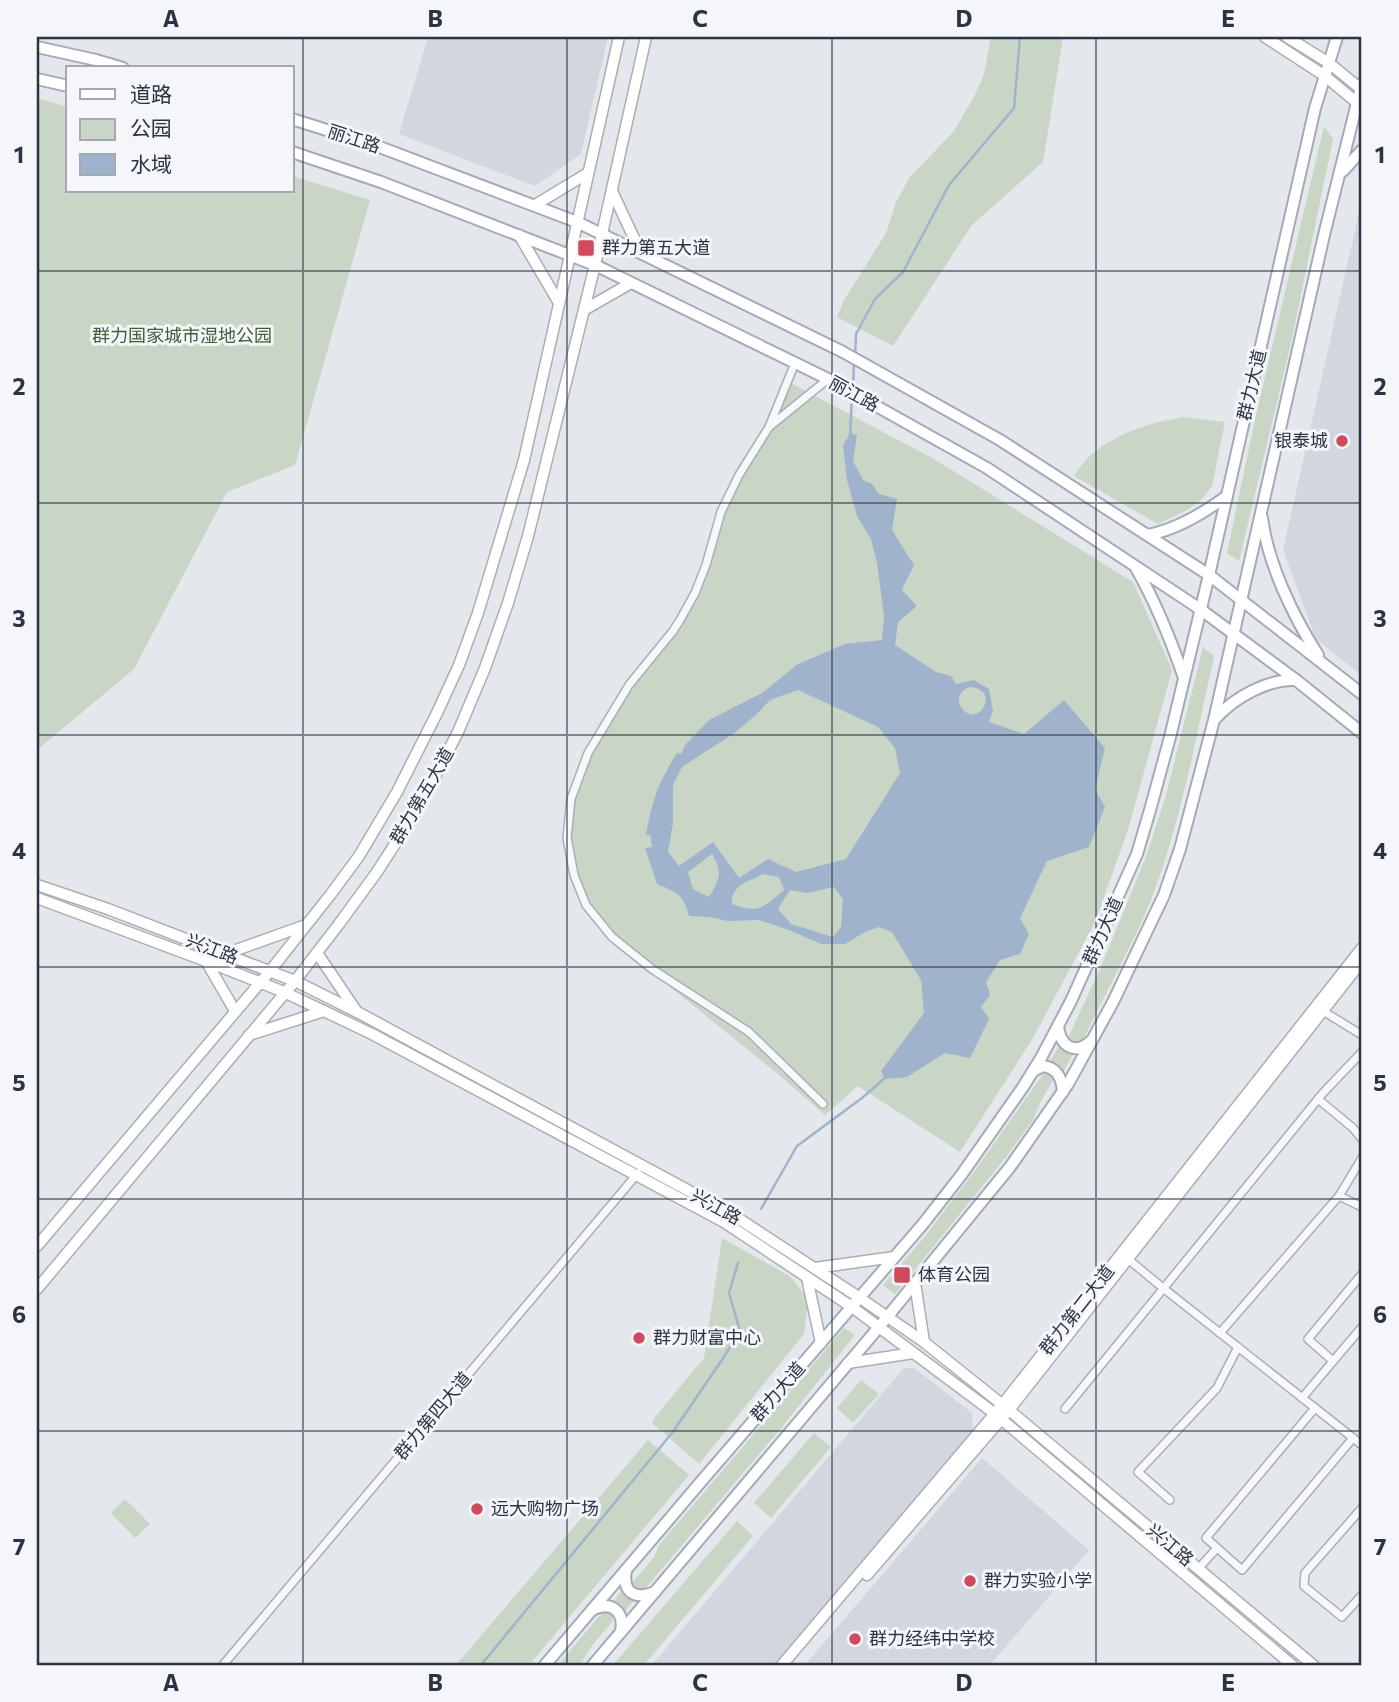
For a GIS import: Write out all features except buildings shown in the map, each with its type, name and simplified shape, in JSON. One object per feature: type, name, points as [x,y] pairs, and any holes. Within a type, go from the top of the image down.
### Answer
[{"type":"main road","name":"群力第五大道","points":[[37,1246],[270,971],[359,856],[397,792],[438,713],[478,613],[524,460],[619,37]]},
{"type":"main road","name":"群力第五大道","points":[[37,1289],[317,953],[377,872],[420,805],[458,732],[485,668],[528,536],[595,265],[646,37]]},
{"type":"main road","points":[[1265,37],[1325,76],[1360,105]]},
{"type":"main road","points":[[1287,37],[1362,87]]},
{"type":"main road","name":"群力大道","points":[[545,1665],[923,1224],[962,1174],[1033,1071],[1071,1001],[1137,854],[1170,737],[1312,121],[1337,37]]},
{"type":"main road","points":[[37,47],[116,66]]},
{"type":"main road","points":[[37,79],[66,86]]},
{"type":"main road","name":"群力大道","points":[[593,1665],[879,1327],[1010,1167],[1063,1092],[1113,1002],[1164,895],[1181,849],[1214,720],[1324,235],[1360,105],[1362,87]]},
{"type":"main road","name":"丽江路","points":[[294,121],[377,146],[577,222],[843,352],[1000,440],[1209,575],[1362,694]]},
{"type":"main road","points":[[1340,176],[1362,150]]},
{"type":"main road","name":"丽江路","points":[[294,153],[382,182],[595,265],[828,379],[987,468],[1234,633],[1362,733]]},
{"type":"main road","points":[[535,205],[588,173]]},
{"type":"main road","points":[[611,191],[640,251]]},
{"type":"main road","points":[[519,235],[559,303]]},
{"type":"main road","points":[[584,310],[631,283]]},
{"type":"main road","points":[[1148,535],[1188,521],[1227,496]]},
{"type":"main road","points":[[1261,511],[1272,562],[1298,622],[1323,663]]},
{"type":"main road","points":[[1134,566],[1174,647],[1184,678]]},
{"type":"main road","points":[[1214,720],[1225,709],[1262,687],[1277,681],[1296,680]]},
{"type":"main road","name":"兴江路","points":[[37,884],[295,981],[358,1013],[815,1268],[924,1342],[1006,1407],[1313,1665]]},
{"type":"main road","name":"兴江路","points":[[37,898],[284,992],[640,1170]]},
{"type":"main road","points":[[224,955],[307,925]]},
{"type":"main road","name":"群力第二大道","points":[[1006,1407],[1362,948]]},
{"type":"main road","points":[[317,953],[358,1013]]},
{"type":"main road","points":[[206,961],[235,1011]]},
{"type":"main road","name":"群力第二大道","points":[[782,1665],[1006,1407],[1128,1259],[1362,961]]},
{"type":"main road","points":[[249,1035],[324,1011]]},
{"type":"main road","points":[[1058,1026],[1060,1037],[1073,1049],[1082,1048],[1093,1040]]},
{"type":"main road","points":[[1033,1071],[1043,1066],[1052,1069],[1061,1078],[1063,1092]]},
{"type":"main road","name":"兴江路","points":[[765,1242],[807,1278],[852,1307],[998,1416],[1292,1665]]},
{"type":"main road","points":[[815,1268],[894,1257]]},
{"type":"main road","points":[[807,1278],[821,1343]]},
{"type":"main road","points":[[915,1283],[924,1342]]},
{"type":"main road","points":[[848,1363],[913,1353]]},
{"type":"main road","name":"群力第二大道","points":[[789,1665],[998,1416]]},
{"type":"main road","points":[[626,1570],[625,1583],[634,1594],[642,1596],[655,1592]]},
{"type":"main road","points":[[592,1610],[602,1605],[611,1606],[620,1616],[621,1632]]},
{"type":"street","points":[[795,363],[769,427],[739,475],[721,512],[706,565],[690,602],[673,631],[629,685],[588,753],[571,799],[567,838],[574,875],[586,905],[612,937],[652,970],[749,1032],[823,1104]]},
{"type":"street","points":[[769,427],[828,379]]},
{"type":"street","points":[[1323,1011],[1362,1035]]},
{"type":"street","points":[[1065,1409],[1318,1099],[1362,1052]]},
{"type":"street","points":[[1318,1099],[1362,1139]]},
{"type":"street","points":[[1220,1333],[1339,1196],[1362,1158]]},
{"type":"street","name":"群力第四大道","points":[[223,1665],[640,1170]]},
{"type":"street","points":[[1339,1196],[1362,1207]]},
{"type":"street","points":[[1128,1259],[1362,1445]]},
{"type":"street","points":[[1333,1361],[1308,1339],[1362,1274]]},
{"type":"street","points":[[1302,1398],[1362,1327]]},
{"type":"street","points":[[1170,1500],[1138,1472],[1217,1388],[1238,1347]]},
{"type":"street","points":[[1315,1408],[1206,1538],[1242,1570],[1353,1438]]},
{"type":"street","points":[[1362,1508],[1305,1573],[1304,1586],[1342,1617],[1362,1595]]},
{"type":"street","points":[[1198,1569],[1217,1548]]},
{"type":"shaded area","points":[[428,37],[608,37],[581,154],[535,186],[399,134]]},
{"type":"shaded area","name":"银泰城","points":[[1362,199],[1362,676],[1316,639],[1283,550]]},
{"type":"shaded area","points":[[904,1368],[914,1368],[972,1413],[973,1429],[775,1665],[652,1665]]},
{"type":"shaded area","name":"群力实验小学","points":[[982,1458],[1089,1550],[990,1665],[805,1665]]},
{"type":"green space","points":[[991,37],[1063,37],[1043,162],[972,225],[893,346],[837,317],[843,302],[886,233],[896,202],[910,177],[954,131],[975,95],[984,74]]},
{"type":"green space","name":"群力国家城市湿地公园","points":[[37,98],[66,106],[66,192],[294,192],[294,177],[370,200],[295,465],[227,492],[134,669],[37,750]]},
{"type":"green space","points":[[1324,126],[1333,139],[1291,343],[1239,561],[1227,553],[1256,415]]},
{"type":"green space","points":[[785,380],[934,459],[1133,582],[1172,670],[1128,830],[1095,922],[1033,1038],[960,1152],[858,1086],[825,1115],[611,939],[582,908],[564,848],[568,801],[595,741],[631,678],[678,631],[701,589],[728,505]]},
{"type":"green space","points":[[1183,417],[1225,422],[1212,486],[1203,498],[1187,510],[1158,524],[1074,476],[1089,457],[1123,434]]},
{"type":"green space","points":[[1203,647],[1214,656],[1187,779],[1162,870],[1143,918],[1083,1040],[1078,1044],[1073,1043],[1068,1038],[1101,967],[1147,854],[1167,792]]},
{"type":"green space","points":[[1059,1046],[1073,1054],[1063,1072],[1049,1063]]},
{"type":"green space","points":[[1044,1073],[1053,1080],[1033,1120],[895,1294],[883,1285],[971,1176]]},
{"type":"green space","points":[[722,1238],[791,1277],[808,1300],[804,1334],[699,1464],[652,1423],[704,1358]]},
{"type":"green space","points":[[844,1328],[855,1335],[782,1427],[644,1590],[636,1589],[633,1582],[653,1558],[660,1544]]},
{"type":"green space","points":[[861,1380],[879,1394],[853,1423],[837,1408]]},
{"type":"green space","points":[[814,1433],[831,1447],[771,1518],[754,1503]]},
{"type":"green space","points":[[648,1440],[689,1475],[529,1665],[456,1665]]},
{"type":"green space","points":[[125,1499],[150,1524],[135,1538],[111,1513]]},
{"type":"green space","points":[[737,1521],[753,1536],[644,1665],[613,1665]]},
{"type":"green space","points":[[622,1590],[634,1600],[623,1613],[612,1603]]},
{"type":"green space","points":[[602,1613],[611,1614],[612,1622],[590,1648],[580,1665],[558,1665]]},
{"type":"water","points":[[850,433],[857,435],[853,461],[863,480],[872,484],[879,494],[897,499],[892,530],[914,565],[902,590],[917,606],[898,622],[895,645],[936,672],[951,676],[956,684],[974,680],[989,689],[993,711],[989,722],[1024,734],[1064,700],[1105,748],[1095,789],[1105,807],[1089,847],[1047,861],[1020,918],[1029,934],[1020,954],[1000,960],[986,982],[990,995],[981,1007],[989,1019],[970,1058],[945,1053],[907,1077],[885,1079],[881,1071],[924,1013],[921,980],[892,932],[879,927],[845,944],[821,944],[759,920],[728,921],[689,916],[685,903],[678,895],[657,884],[645,848],[652,847],[650,835],[646,835],[660,783],[677,753],[681,754],[685,745],[709,720],[762,693],[798,664],[845,644],[882,640],[884,616],[877,563],[871,539],[857,516],[847,480],[843,446]],"holes":[[[970,687],[985,695],[986,702],[978,713],[965,712],[959,704],[963,691]],[[798,690],[878,727],[895,748],[900,773],[846,859],[796,872],[768,859],[739,878],[713,842],[679,866],[668,852],[673,823],[673,785],[682,767],[736,732],[770,700]],[[712,854],[719,876],[709,897],[693,889],[688,872]],[[763,874],[779,877],[784,890],[760,908],[749,909],[732,904],[734,892],[741,885]],[[834,887],[843,899],[841,927],[833,937],[791,924],[778,909],[790,890],[807,893]]]},
{"type":"waterway","points":[[855,356],[856,334],[875,299],[903,272],[949,185],[1014,108],[1020,37]]},
{"type":"waterway","points":[[853,387],[854,362]]},
{"type":"waterway","points":[[850,436],[852,397]]},
{"type":"waterway","points":[[761,1209],[797,1146],[886,1077]]},
{"type":"waterway","points":[[481,1665],[672,1433],[722,1360],[740,1331],[729,1293],[738,1263]]},
{"type":"place","name":"群力第五大道","points":[[586,248]]},
{"type":"place","name":"银泰城","points":[[1342,441]]},
{"type":"place","name":"体育公园","points":[[902,1275]]},
{"type":"place","name":"群力财富中心","points":[[639,1338]]},
{"type":"place","name":"远大购物广场","points":[[477,1509]]},
{"type":"place","name":"群力实验小学","points":[[970,1581]]},
{"type":"place","name":"群力经纬中学校","points":[[855,1639]]}]
